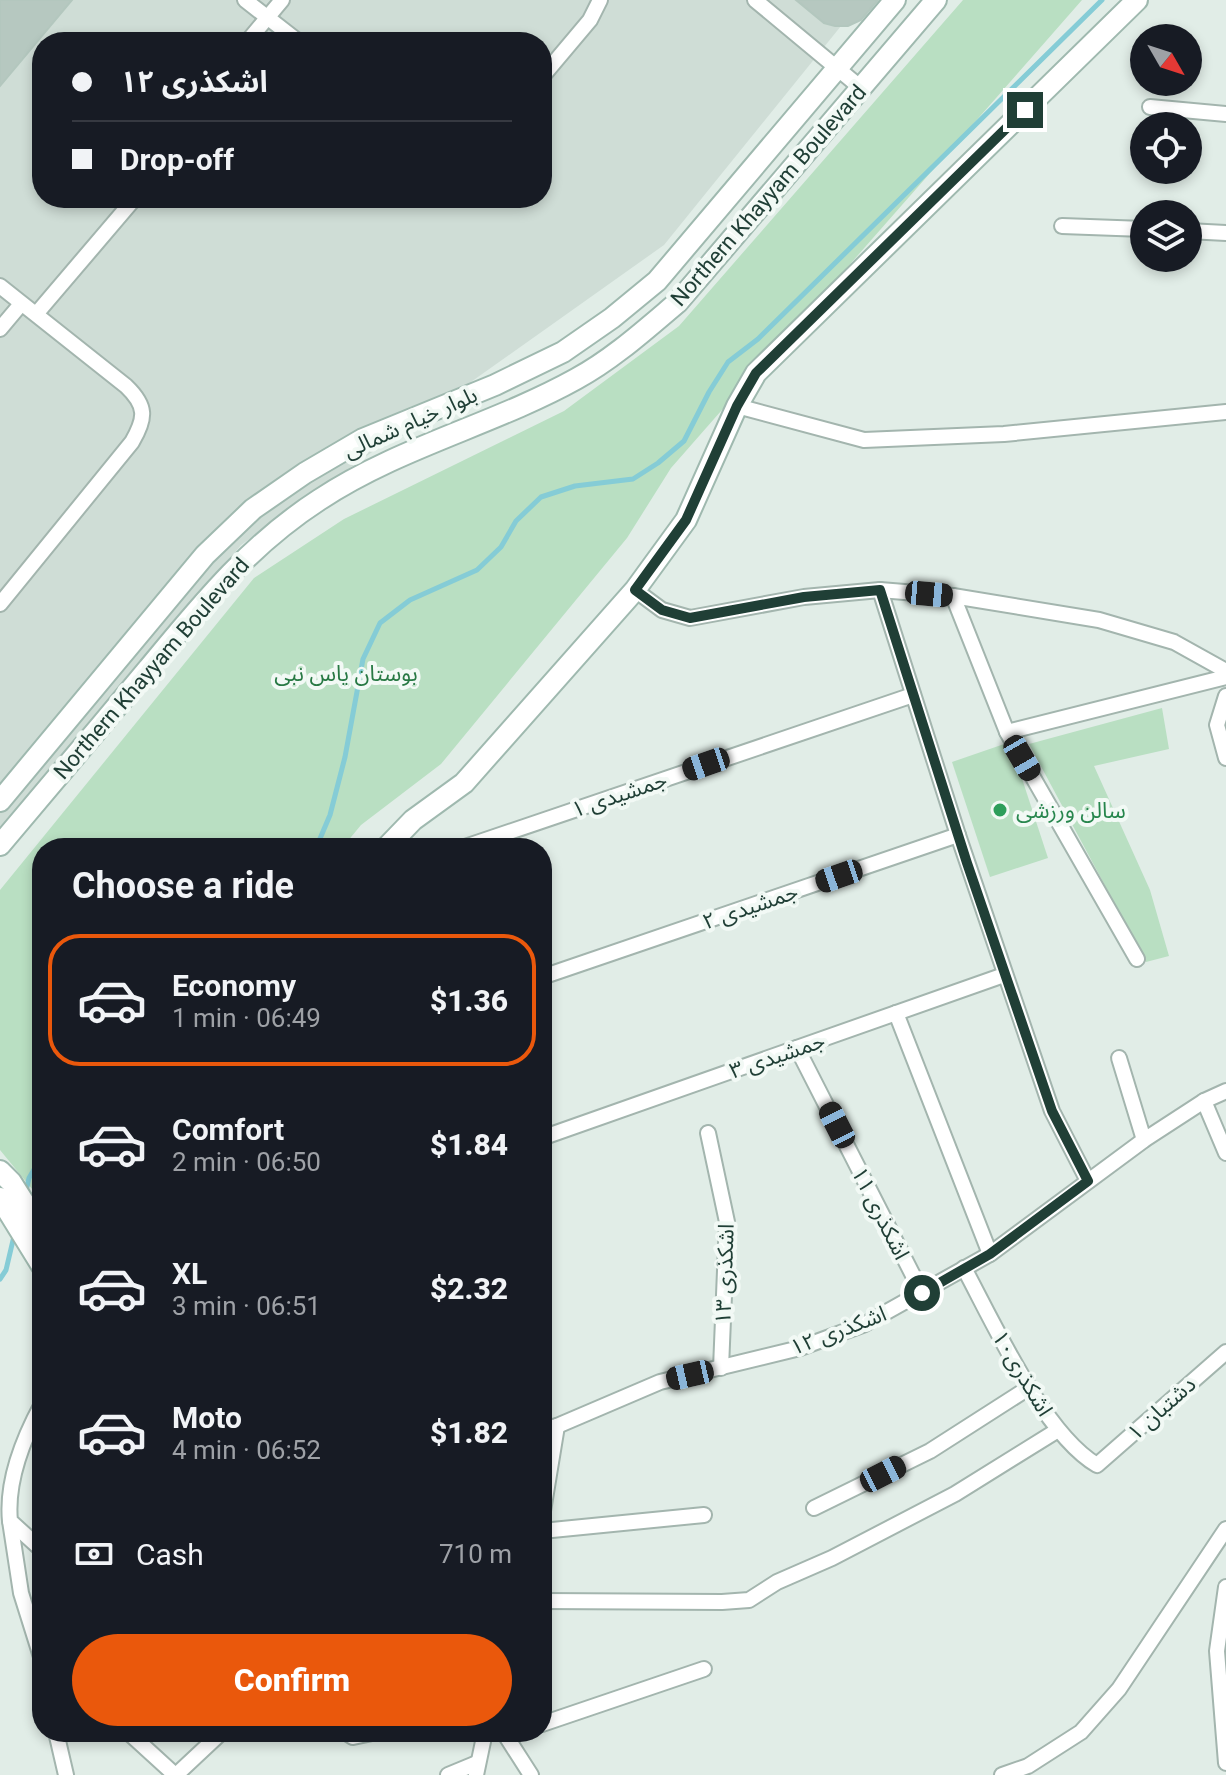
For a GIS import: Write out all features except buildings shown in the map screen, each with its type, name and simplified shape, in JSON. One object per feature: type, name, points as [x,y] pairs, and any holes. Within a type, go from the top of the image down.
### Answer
[{"type":"street","points":[[245,0],[286,32]]},
{"type":"street","points":[[255,32],[282,0]]},
{"type":"street","points":[[552,65],[590,20],[600,0]]},
{"type":"street","points":[[755,0],[861,88]]},
{"type":"street","name":"Northern Khayyam Boulevard","points":[[838,68],[895,0]]},
{"type":"street","name":"Northern Khayyam Boulevard","points":[[0,845],[227,575],[272,532],[321,498],[377,466],[505,413],[578,378],[630,342],[678,302],[936,0]]},
{"type":"street","points":[[396,838],[413,820],[464,783],[635,590],[686,520],[737,406],[756,373],[1137,0]]},
{"type":"street","name":"بلوار خیام شمالی","points":[[0,801],[205,555],[253,509],[305,473],[363,439],[495,385],[563,352],[612,318],[646,290],[697,234],[838,68]]},
{"type":"street","points":[[1150,107],[1226,114]]},
{"type":"street","points":[[37,313],[126,208]]},
{"type":"street","points":[[1062,226],[1130,228]]},
{"type":"street","points":[[1202,232],[1226,233]]},
{"type":"street","points":[[0,286],[137,396],[143,411],[141,426],[132,442],[0,604]]},
{"type":"street","points":[[0,329],[21,304]]},
{"type":"street","points":[[737,406],[864,440],[1004,434],[1226,412]]},
{"type":"street","points":[[635,590],[662,610],[690,618],[804,597],[880,590],[953,596],[1099,620],[1174,642],[1226,674]]},
{"type":"street","points":[[880,590],[1004,975],[1052,1111],[1088,1181]]},
{"type":"street","points":[[953,596],[1007,732],[1137,959]]},
{"type":"street","points":[[1007,732],[1226,674]]},
{"type":"street","name":"جمشیدی ۱","points":[[491,838],[913,695]]},
{"type":"street","points":[[1226,696],[1217,725],[1226,757]]},
{"type":"street","points":[[64,724],[86,743]]},
{"type":"street","name":"جمشیدی ۲","points":[[552,974],[958,835]]},
{"type":"street","name":"جمشیدی ۳","points":[[552,1134],[1004,975]]},
{"type":"street","points":[[896,1013],[990,1254]]},
{"type":"street","name":"اشکذری ۱۱","points":[[797,1048],[922,1293]]},
{"type":"street","points":[[1119,1058],[1144,1140]]},
{"type":"street","name":"اشکذری ۱۲","points":[[552,1426],[660,1382],[800,1348],[865,1324],[990,1254],[1144,1140],[1204,1101],[1226,1091]]},
{"type":"street","points":[[1204,1101],[1226,1153]]},
{"type":"street","name":"اشکذری ۱۳","points":[[708,1133],[727,1222],[721,1368]]},
{"type":"street","points":[[0,1171],[11,1182],[32,1215]]},
{"type":"street","points":[[0,1198],[32,1250]]},
{"type":"street","name":"اشکذری۱۰","points":[[964,1268],[1010,1355],[1058,1430],[1082,1457],[1097,1465]]},
{"type":"street","name":"دشتبان ۱","points":[[1097,1465],[1226,1352]]},
{"type":"street","points":[[814,1508],[930,1451],[1030,1387]]},
{"type":"street","points":[[32,1423],[15,1470],[8,1502],[21,1593],[32,1626]]},
{"type":"street","points":[[552,1601],[749,1600],[777,1582],[832,1558],[955,1494],[1058,1430]]},
{"type":"street","points":[[552,1530],[704,1515]]},
{"type":"street","points":[[10,1521],[32,1541]]},
{"type":"street","points":[[1002,1775],[1028,1766],[1081,1732],[1119,1689],[1226,1529]]},
{"type":"street","points":[[1226,1587],[1217,1651],[1226,1763]]},
{"type":"street","points":[[552,1721],[704,1669]]},
{"type":"street","points":[[58,1742],[66,1775]]},
{"type":"street","points":[[139,1742],[176,1775],[211,1742]]},
{"type":"street","points":[[448,1775],[477,1769],[483,1742]]},
{"type":"street","points":[[516,1742],[531,1775]]},
{"type":"shaded area","points":[[0,0],[862,0],[664,245],[241,545],[0,836]]},
{"type":"green space","name":"بوستان یاس نبی","points":[[963,0],[1082,0],[671,468],[627,538],[441,764],[361,825],[350,838],[42,838],[254,578],[344,519],[564,411],[679,326]]},
{"type":"green space","points":[[1162,708],[1169,749],[1094,766],[1150,890],[1169,956],[1146,962],[1029,744]]},
{"type":"green space","name":"سالن ورزشی","points":[[1010,742],[1048,858],[990,877],[952,762]]},
{"type":"green space","name":"بوستان یاس نبی","points":[[32,851],[32,1189],[0,1150],[0,890]]},
{"type":"waterway","points":[[320,838],[330,815],[345,757],[363,659],[380,623],[410,600],[477,570],[501,547],[516,521],[541,497],[575,486],[633,479],[684,441],[728,362],[758,339],[1102,0]]},
{"type":"waterway","points":[[26,1191],[32,1173]]},
{"type":"waterway","points":[[0,1279],[6,1270],[14,1236]]},
{"type":"place","name":"سالن ورزشی","points":[[1000,810]]},
{"type":"route","points":[[922,1293],[990,1254],[1088,1181],[1052,1111],[1004,975],[880,590],[804,597],[690,618],[662,610],[635,590],[686,520],[737,406],[756,373],[1025,110]]}]
